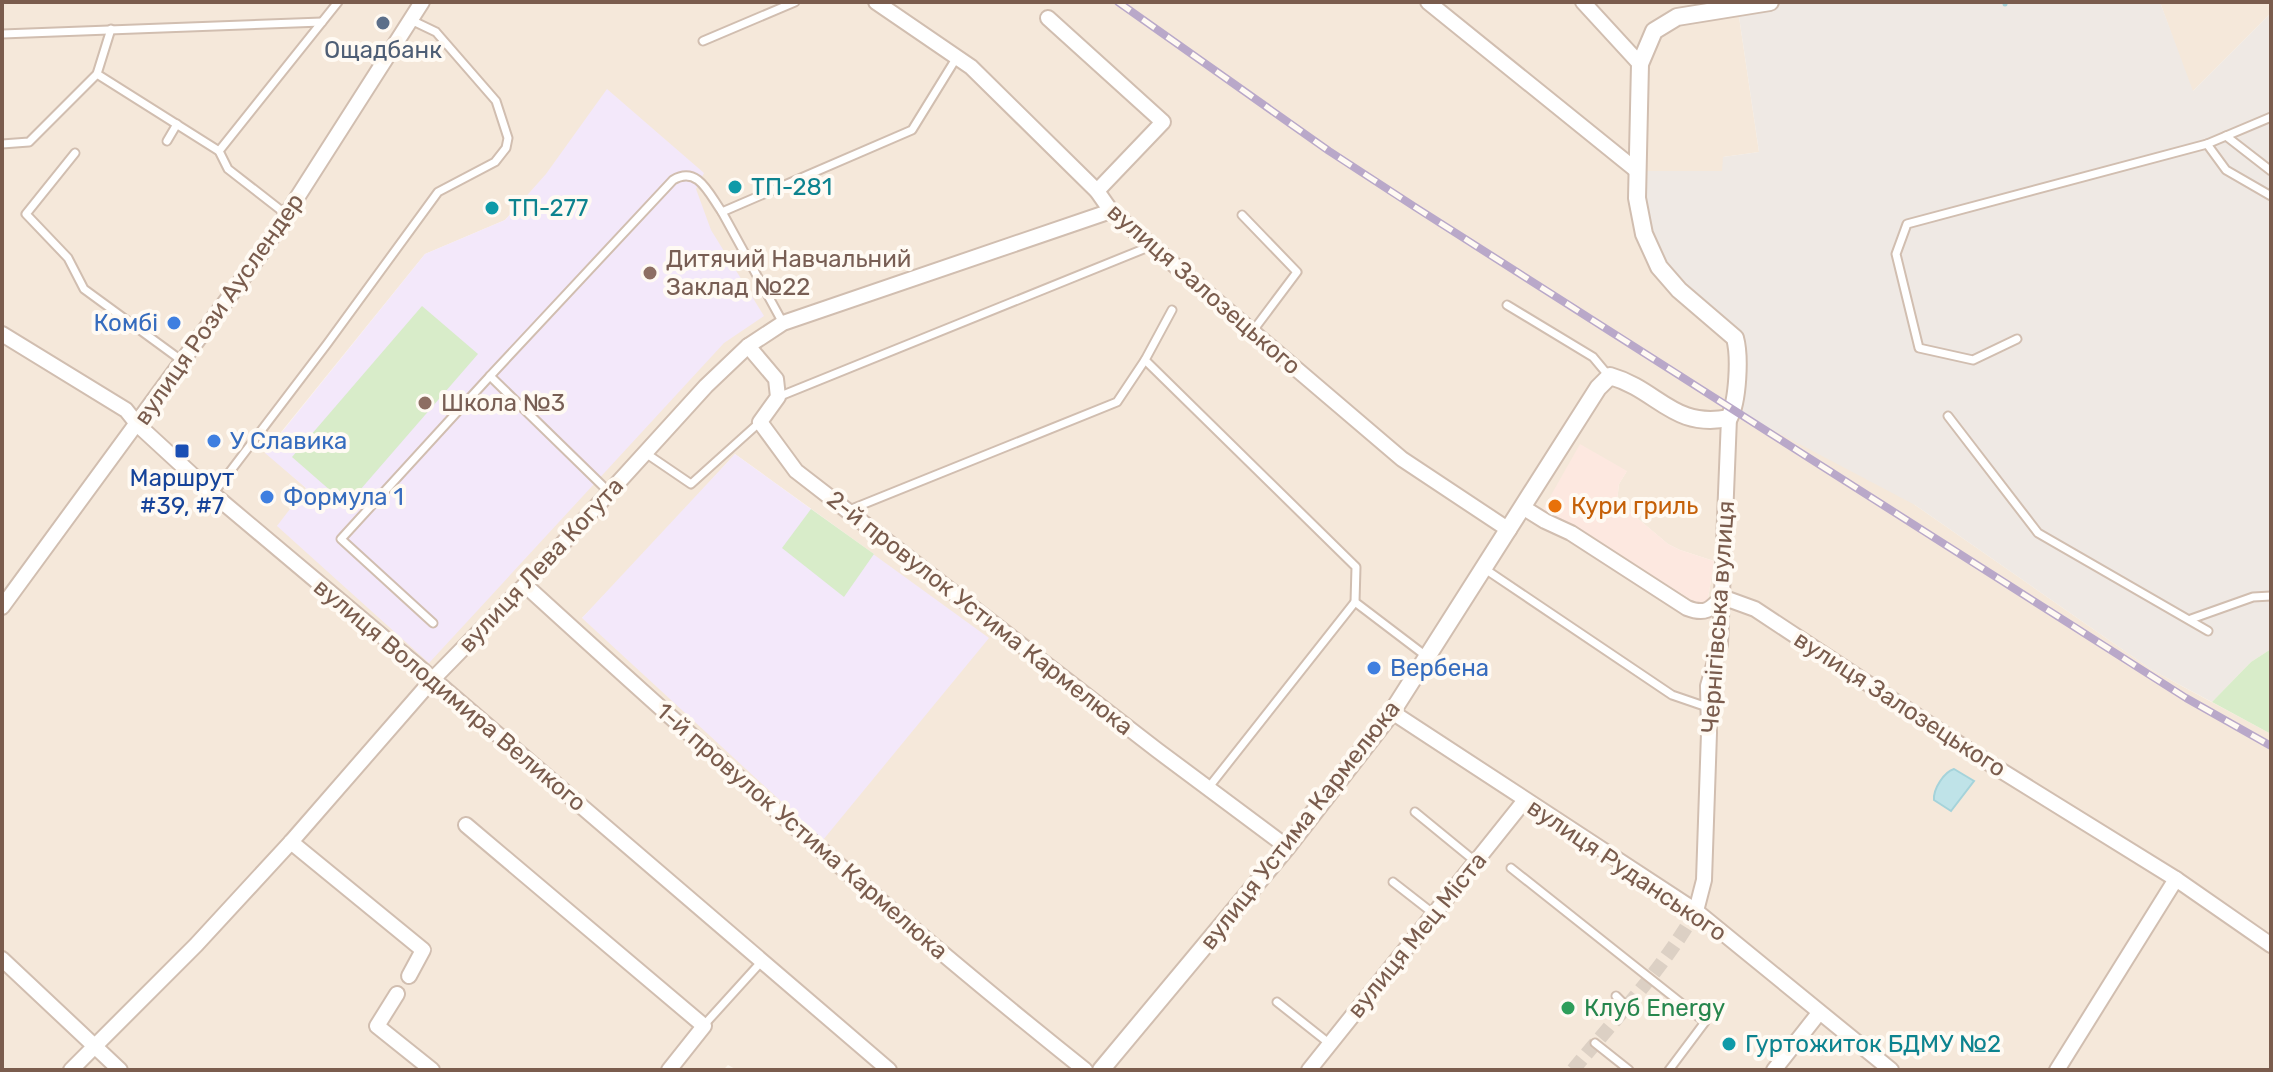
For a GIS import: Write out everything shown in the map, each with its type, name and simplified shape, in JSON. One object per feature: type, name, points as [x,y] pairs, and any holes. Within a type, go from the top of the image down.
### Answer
[{"type":"street","name":"вулиця Рози Ауслендер","points":[[2,607],[138,425],[287,215],[422,2]]},
{"type":"street","name":"вулиця Залозецького","points":[[876,2],[971,67],[1097,191],[1111,211],[1402,459],[1509,530]]},
{"type":"street","points":[[1428,2],[1636,170]]},
{"type":"street","points":[[1583,2],[1640,64]]},
{"type":"street","points":[[1610,376],[1628,381],[1684,417],[1709,421],[1729,418],[1733,409],[1737,363],[1735,338],[1679,290],[1659,267],[1644,234],[1637,198],[1636,170],[1640,64],[1654,31],[1677,17],[1770,2]]},
{"type":"street","points":[[1048,18],[1163,122],[1097,191]]},
{"type":"street","name":"вулиця Лева Когута","points":[[71,1070],[196,945],[291,842],[433,679],[525,585],[729,361],[783,323],[1111,211]]},
{"type":"street","name":"вулиця Володимира Великого","points":[[2,334],[126,410],[138,425],[213,494],[889,1070]]},
{"type":"street","points":[[748,346],[776,379],[778,397],[760,422]]},
{"type":"street","name":"вулиця Устима Кармелюка","points":[[1101,1070],[1287,847],[1392,712],[1598,388],[1610,376]]},
{"type":"street","name":"Чернігівська вулиця","points":[[1696,911],[1704,880],[1708,686],[1718,652],[1729,418]]},
{"type":"street","name":"2-й провулок Устима Кармелюка","points":[[760,422],[796,471],[1287,847]]},
{"type":"street","points":[[1524,508],[1571,533],[1687,608],[1700,613],[1710,610],[1722,597]]},
{"type":"street","name":"1-й провулок Устима Кармелюка","points":[[525,585],[779,815],[979,986],[1085,1070]]},
{"type":"street","name":"вулиця Залозецького","points":[[1722,597],[1755,609],[1989,764],[2176,879],[2271,945]]},
{"type":"street","name":"вулиця Руданського","points":[[1392,712],[1696,911],[1891,1070]]},
{"type":"street","name":"вулиця Мец Міста","points":[[1309,1070],[1525,800]]},
{"type":"street","points":[[466,825],[704,1026],[669,1070]]},
{"type":"street","points":[[291,842],[423,950],[409,976]]},
{"type":"street","points":[[2057,1070],[2176,879]]},
{"type":"street","points":[[2,959],[120,1070]]},
{"type":"street","points":[[397,994],[377,1026],[432,1070]]},
{"type":"street","points":[[1774,1070],[1819,1013]]},
{"type":"lane","points":[[219,151],[338,2]]},
{"type":"lane","points":[[703,41],[795,2]]},
{"type":"lane","points":[[213,494],[438,192],[495,162],[506,148],[508,138],[496,101],[436,32],[411,20]]},
{"type":"lane","points":[[2,34],[322,22]]},
{"type":"lane","points":[[2,144],[29,142],[97,74],[111,29]]},
{"type":"lane","points":[[722,212],[912,130],[957,57]]},
{"type":"lane","points":[[97,74],[219,151],[228,169],[287,215]]},
{"type":"lane","points":[[2017,339],[1973,360],[1919,348],[1896,254],[1907,224],[2207,144],[2271,117]]},
{"type":"lane","points":[[167,141],[177,124]]},
{"type":"lane","points":[[2226,136],[2271,171]]},
{"type":"lane","points":[[2207,144],[2226,170],[2271,196]]},
{"type":"lane","points":[[75,153],[26,214],[68,258],[84,289],[183,362]]},
{"type":"lane","points":[[433,623],[341,539],[673,180],[682,175],[691,175],[700,182],[722,212],[783,323]]},
{"type":"lane","points":[[1242,215],[1297,272],[1252,332]]},
{"type":"lane","points":[[778,397],[1152,245]]},
{"type":"lane","points":[[1507,305],[1593,357],[1610,376]]},
{"type":"lane","points":[[849,510],[1117,402],[1145,360],[1172,310]]},
{"type":"lane","points":[[1145,360],[1356,567],[1355,602],[1209,787]]},
{"type":"lane","points":[[490,376],[609,492]]},
{"type":"lane","points":[[1948,416],[2038,533],[2208,631]]},
{"type":"lane","points":[[644,452],[691,484],[760,422]]},
{"type":"lane","points":[[1485,569],[1672,695],[1709,708]]},
{"type":"lane","points":[[2191,619],[2253,597],[2271,596]]},
{"type":"lane","points":[[1355,602],[1427,657]]},
{"type":"lane","points":[[1415,812],[1476,862]]},
{"type":"lane","points":[[1511,868],[1705,1022],[1669,1070]]},
{"type":"lane","points":[[1393,882],[1434,914]]},
{"type":"lane","points":[[704,1026],[762,961]]},
{"type":"lane","points":[[1616,996],[1626,1006]]},
{"type":"lane","points":[[1277,1002],[1330,1044]]},
{"type":"lane","points":[[1595,1043],[1629,1070]]},
{"type":"shaded area","points":[[2,2],[1788,2],[1738,10],[1759,152],[1723,157],[1723,172],[1640,171],[1915,505],[2152,670],[2271,734],[2271,1070],[737,1070],[728,1065],[723,1070],[2,1070]],"holes":[[[546,175],[277,526],[306,488],[265,452],[425,254],[505,220]],[[735,454],[874,554],[582,618]],[[1627,471],[1619,484],[1617,501],[1668,544],[1714,561],[1707,605],[1692,600],[1553,515]]]},
{"type":"shaded area","points":[[1788,2],[2160,2],[2193,91],[2271,13],[2271,649],[2251,662],[2212,702],[2152,670],[1915,505],[1733,409],[1737,348],[1680,296],[1647,233],[1640,171],[1722,171],[1723,157],[1759,152],[1738,10]]},
{"type":"shaded area","points":[[2160,2],[2271,2],[2271,13],[2192,92]]},
{"type":"shaded area","name":"Школа №3","points":[[607,89],[704,173],[696,189],[711,230],[764,316],[724,343],[429,663],[277,526],[306,488],[265,453],[425,254],[505,220],[546,174]]},
{"type":"shaded area","points":[[1580,444],[1627,471],[1619,484],[1617,501],[1668,544],[1714,561],[1707,605],[1692,600],[1542,511]]},
{"type":"shaded area","points":[[735,454],[989,638],[823,840],[582,618]]},
{"type":"green space","points":[[422,306],[478,354],[347,505],[292,457]]},
{"type":"green space","points":[[811,509],[874,554],[844,597],[782,548]]},
{"type":"green space","points":[[2271,649],[2271,734],[2212,702],[2251,662]]},
{"type":"water","points":[[1954,769],[1974,781],[1951,811],[1934,800],[1934,796],[1943,777]]},
{"type":"tunnel","points":[[1573,1070],[1654,973],[1696,911]]},
{"type":"railway","points":[[1118,2],[1329,151],[1415,207],[2186,698],[2271,746]]},
{"type":"place","name":"Ощадбанк","points":[[383,23]]},
{"type":"place","name":"ТП-281","points":[[735,187]]},
{"type":"place","name":"ТП-277","points":[[492,208]]},
{"type":"place","name":"Дитячий Навчальний Заклад №22","points":[[650,273]]},
{"type":"place","name":"Комбі","points":[[174,323]]},
{"type":"place","name":"Школа №3","points":[[425,403]]},
{"type":"place","name":"У Славика","points":[[214,441]]},
{"type":"place","name":"Маршрут #39, #7","points":[[182,451]]},
{"type":"place","name":"Формула 1","points":[[267,497]]},
{"type":"place","name":"Кури гриль","points":[[1555,506]]},
{"type":"place","name":"Вербена","points":[[1374,668]]},
{"type":"place","name":"Клуб Energy","points":[[1568,1008]]},
{"type":"place","name":"Гуртожиток БДМУ №2","points":[[1729,1044]]}]
